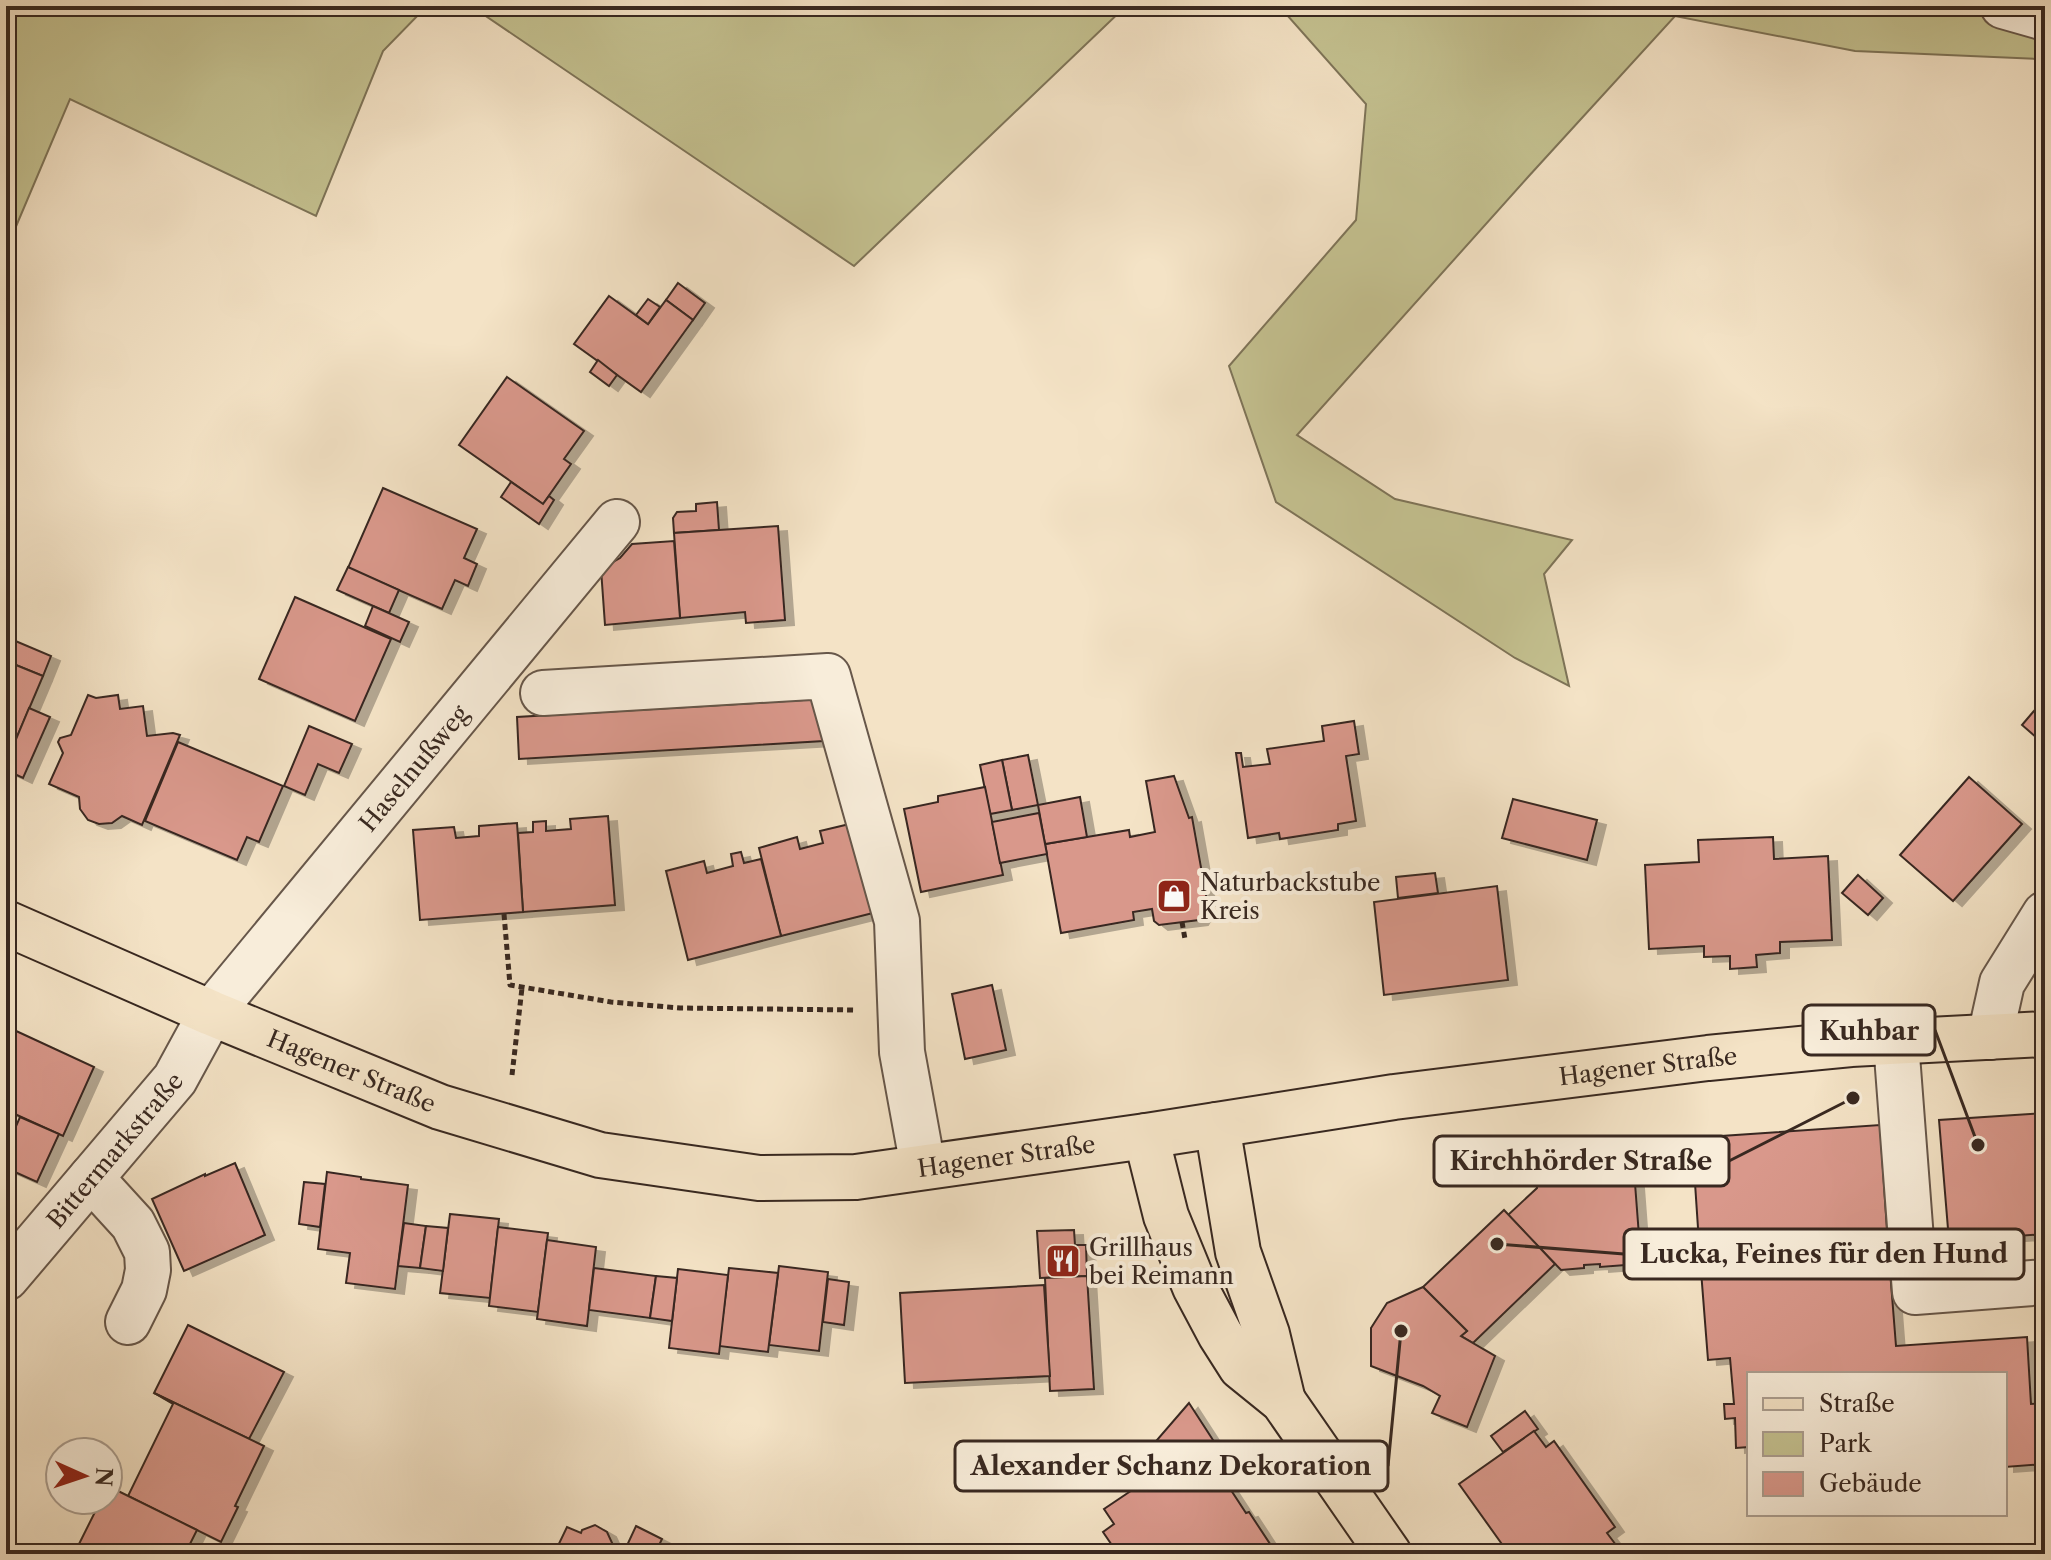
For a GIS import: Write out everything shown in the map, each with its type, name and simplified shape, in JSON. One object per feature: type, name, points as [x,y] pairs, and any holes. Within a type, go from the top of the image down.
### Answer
[{"type":"main road","name":"Hagener Straße","points":[[6,923],[211,1013],[440,1107],[600,1155],[759,1178],[856,1177],[1394,1097],[1708,1058],[1851,1044],[2045,1034]]},
{"type":"main road","points":[[1217,1125],[1238,1252],[1267,1334],[1283,1401]]},
{"type":"main road","points":[[1146,1136],[1166,1216],[1195,1287],[1220,1334],[1241,1367],[1283,1401],[1389,1554]]},
{"type":"street","points":[[2003,6],[2045,18]]},
{"type":"street","name":"Haselnußweg","points":[[211,1013],[617,522]]},
{"type":"street","points":[[543,693],[828,676],[897,921],[902,1052],[923,1167]]},
{"type":"street","points":[[1990,1037],[2002,983],[2045,914]]},
{"type":"street","name":"Bittermarkstraße","points":[[6,1278],[175,1079],[211,1013]]},
{"type":"street","points":[[1896,1042],[1915,1292],[2045,1282]]},
{"type":"street","points":[[91,1178],[133,1224],[147,1252],[148,1270],[144,1290],[128,1322]]},
{"type":"path","points":[[504,914],[510,985],[611,1002],[680,1008],[867,1010]]},
{"type":"path","points":[[1182,922],[1185,939]]},
{"type":"path","points":[[512,1075],[522,988]]},
{"type":"green space","points":[[6,6],[427,6],[383,51],[316,216],[70,99],[6,250]]},
{"type":"green space","points":[[471,6],[1126,6],[854,266]]},
{"type":"green space","points":[[1279,6],[2045,6],[2045,42],[2037,59],[1855,51],[1675,16],[1297,435],[1395,499],[1572,540],[1544,574],[1569,686],[1515,658],[1276,502],[1229,366],[1356,220],[1366,104]]},
{"type":"building","points":[[678,283],[705,303],[693,320],[666,300]]},
{"type":"building","points":[[609,296],[648,324],[666,300],[693,320],[641,392],[574,344]]},
{"type":"building","points":[[648,299],[660,307],[648,324],[636,315]]},
{"type":"building","points":[[598,360],[617,375],[609,386],[590,372]]},
{"type":"building","points":[[507,377],[584,431],[564,459],[571,464],[543,504],[459,445]]},
{"type":"building","points":[[511,482],[543,504],[549,496],[554,500],[539,524],[501,497]]},
{"type":"building","points":[[383,488],[477,529],[464,558],[477,564],[468,586],[455,580],[442,609],[348,568]]},
{"type":"building","points":[[717,502],[719,530],[674,533],[673,518],[677,512],[696,511],[696,504]]},
{"type":"building","points":[[778,526],[785,620],[746,623],[745,612],[680,618],[674,533]]},
{"type":"building","points":[[674,541],[680,618],[605,625],[601,569],[620,558],[632,544]]},
{"type":"building","points":[[348,567],[399,590],[389,613],[337,590]]},
{"type":"building","points":[[295,597],[391,639],[355,721],[259,679]]},
{"type":"building","points":[[373,606],[409,622],[400,642],[365,626]]},
{"type":"building","points":[[6,637],[51,656],[43,676],[6,661]]},
{"type":"building","points":[[6,661],[43,676],[6,763]]},
{"type":"building","points":[[88,695],[96,698],[118,695],[120,709],[143,706],[147,736],[180,735],[142,825],[122,816],[112,823],[99,824],[88,820],[80,809],[79,797],[49,784],[63,753],[58,742],[60,738],[71,735]]},
{"type":"building","points":[[2045,698],[2045,745],[2022,725]]},
{"type":"building","points":[[821,699],[824,741],[519,759],[517,717]]},
{"type":"building","points":[[29,708],[50,717],[23,778],[6,770],[6,763]]},
{"type":"building","points":[[1354,721],[1359,754],[1346,756],[1356,821],[1338,824],[1338,830],[1280,839],[1279,833],[1248,838],[1236,753],[1241,753],[1243,767],[1270,764],[1267,749],[1324,741],[1322,726]]},
{"type":"building","points":[[309,726],[352,744],[339,773],[318,764],[305,795],[284,786]]},
{"type":"building","points":[[178,742],[283,786],[259,842],[247,837],[237,860],[145,821]]},
{"type":"building","points":[[1028,755],[1038,805],[1012,810],[1002,760]]},
{"type":"building","points":[[1002,760],[1012,810],[990,814],[980,765]]},
{"type":"building","points":[[1174,776],[1189,818],[1192,817],[1207,901],[1201,901],[1202,915],[1199,920],[1159,925],[1154,921],[1152,909],[1133,912],[1134,920],[1061,933],[1045,844],[1129,830],[1130,837],[1155,832],[1146,781]]},
{"type":"building","points":[[1969,777],[2022,824],[1953,901],[1900,855]]},
{"type":"building","points":[[985,787],[1003,875],[921,892],[904,809],[938,802],[938,796]]},
{"type":"building","points":[[1080,797],[1087,837],[1045,844],[1038,805]]},
{"type":"building","points":[[1513,799],[1597,820],[1587,860],[1502,838]]},
{"type":"building","points":[[1039,813],[1047,854],[1000,863],[992,822]]},
{"type":"building","points":[[608,816],[615,905],[523,912],[518,833],[533,832],[533,822],[546,821],[546,831],[571,829],[570,819]]},
{"type":"building","points":[[858,822],[881,911],[781,936],[759,848],[797,837],[800,849],[823,843],[820,831]]},
{"type":"building","points":[[517,823],[523,912],[420,920],[413,830],[454,827],[456,838],[479,836],[479,826]]},
{"type":"building","points":[[1773,837],[1774,859],[1828,856],[1832,940],[1780,942],[1780,953],[1756,955],[1757,967],[1730,969],[1730,956],[1704,957],[1704,946],[1649,949],[1645,865],[1699,862],[1698,840]]},
{"type":"building","points":[[741,852],[744,863],[761,859],[781,936],[688,960],[666,871],[704,861],[707,873],[733,866],[731,854]]},
{"type":"building","points":[[1435,873],[1438,893],[1398,898],[1396,877]]},
{"type":"building","points":[[1858,875],[1883,898],[1868,915],[1842,893]]},
{"type":"building","points":[[1497,886],[1508,980],[1384,995],[1374,902]]},
{"type":"building","points":[[992,985],[1006,1050],[965,1059],[952,994]]},
{"type":"building","points":[[14,1030],[94,1067],[63,1136],[6,1110],[6,1047]]},
{"type":"building","points":[[2045,1113],[2045,1234],[1949,1241],[1939,1120]]},
{"type":"building","points":[[20,1117],[59,1134],[37,1182],[6,1168],[6,1149]]},
{"type":"building","points":[[1880,1125],[1888,1245],[1700,1258],[1692,1138]]},
{"type":"building","points":[[1594,1144],[1632,1144],[1639,1264],[1584,1265],[1584,1268],[1561,1270],[1508,1215],[1537,1188],[1534,1151]]},
{"type":"building","points":[[235,1163],[265,1235],[184,1271],[152,1199]]},
{"type":"building","points":[[327,1172],[408,1185],[395,1289],[346,1283],[350,1253],[318,1249]]},
{"type":"building","points":[[304,1182],[325,1184],[320,1227],[299,1224]]},
{"type":"building","points":[[1504,1210],[1555,1264],[1473,1343],[1461,1336],[1467,1331],[1423,1287]]},
{"type":"building","points":[[450,1214],[499,1219],[490,1298],[440,1293]]},
{"type":"building","points":[[404,1223],[426,1226],[420,1268],[398,1266]]},
{"type":"building","points":[[426,1226],[448,1228],[443,1271],[420,1268]]},
{"type":"building","points":[[498,1227],[548,1233],[538,1312],[489,1306]]},
{"type":"building","name":"Grillhaus bei Reimann","points":[[1074,1230],[1075,1245],[1086,1245],[1087,1276],[1040,1278],[1037,1231]]},
{"type":"building","points":[[547,1240],[596,1247],[587,1326],[537,1319]]},
{"type":"building","points":[[1888,1245],[1896,1346],[2027,1337],[2031,1404],[2045,1403],[2045,1464],[2007,1467],[2007,1372],[1747,1372],[1747,1447],[1736,1448],[1735,1418],[1725,1419],[1724,1404],[1734,1404],[1730,1358],[1708,1360],[1700,1258]]},
{"type":"building","points":[[779,1266],[828,1272],[819,1351],[769,1345]]},
{"type":"building","points":[[594,1268],[656,1276],[650,1318],[589,1310]]},
{"type":"building","points":[[729,1268],[778,1273],[768,1352],[719,1346]]},
{"type":"building","points":[[678,1269],[728,1275],[719,1354],[669,1348]]},
{"type":"building","points":[[656,1276],[677,1278],[672,1321],[650,1318]]},
{"type":"building","points":[[1087,1276],[1094,1389],[1050,1391],[1045,1278]]},
{"type":"building","points":[[828,1279],[849,1282],[844,1325],[823,1322]]},
{"type":"building","points":[[1044,1285],[1050,1376],[905,1383],[900,1293]]},
{"type":"building","points":[[1423,1287],[1467,1331],[1461,1336],[1495,1356],[1467,1427],[1432,1413],[1440,1396],[1371,1366],[1371,1328],[1387,1303]]},
{"type":"building","points":[[188,1325],[284,1372],[249,1439],[154,1393]]},
{"type":"building","points":[[154,1393],[264,1446],[221,1542],[128,1496],[173,1404]]},
{"type":"building","points":[[1189,1403],[1237,1477],[1227,1484],[1276,1553],[1118,1554],[1103,1532],[1114,1524],[1104,1509],[1156,1474],[1144,1455]]},
{"type":"building","points":[[1525,1411],[1538,1429],[1503,1452],[1491,1436]]},
{"type":"building","points":[[1534,1431],[1546,1447],[1554,1441],[1615,1527],[1607,1533],[1619,1549],[1612,1554],[1509,1554],[1459,1484]]},
{"type":"building","points":[[124,1494],[197,1530],[185,1554],[74,1554],[93,1516],[124,1516]]},
{"type":"building","points":[[595,1525],[607,1532],[613,1545],[611,1548],[623,1554],[554,1554],[567,1527],[581,1533]]},
{"type":"building","points":[[636,1526],[662,1539],[655,1554],[623,1554]]},
{"type":"place","name":"Naturbackstube Kreis","points":[[1174,896]]},
{"type":"place","name":"Kirchhörder Straße","points":[[1853,1098]]},
{"type":"place","name":"Kuhbar","points":[[1978,1145]]},
{"type":"place","name":"Lucka, Feines für den Hund","points":[[1497,1244]]},
{"type":"place","name":"Grillhaus bei Reimann","points":[[1063,1261]]},
{"type":"place","name":"Alexander Schanz Dekoration","points":[[1401,1331]]}]
